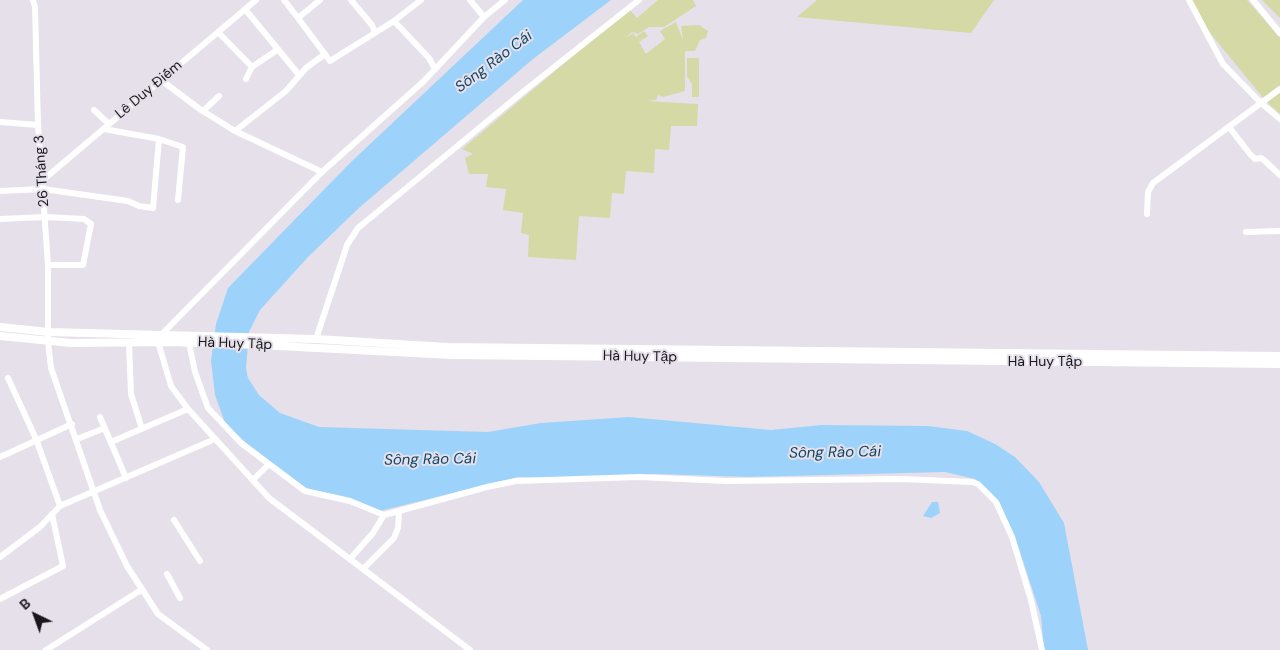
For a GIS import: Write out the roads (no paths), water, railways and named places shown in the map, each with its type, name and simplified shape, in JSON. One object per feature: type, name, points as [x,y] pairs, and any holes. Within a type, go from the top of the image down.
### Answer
[{"type":"main road","name":"Hà Huy Tập","points":[[0,327],[49,332],[163,333],[188,339]]},
{"type":"main road","name":"Hà Huy Tập","points":[[0,336],[48,342],[129,343],[188,339],[259,341],[471,355],[1280,364]]},
{"type":"main road","name":"Hà Huy Tập","points":[[259,341],[316,339],[457,347],[1280,356]]},
{"type":"street","name":"26 Tháng 3","points":[[33,0],[36,6],[38,125],[48,265],[48,342],[51,368],[94,492],[127,566],[158,614],[207,650]]},
{"type":"street","name":"Lê Duy Điếm","points":[[43,180],[256,0]]},
{"type":"street","points":[[284,0],[330,61],[394,21],[422,0]]},
{"type":"street","points":[[298,18],[320,0]]},
{"type":"street","points":[[351,0],[375,33]]},
{"type":"street","points":[[470,0],[484,17]]},
{"type":"street","points":[[163,333],[322,172],[435,69],[484,17],[504,0]]},
{"type":"street","points":[[316,339],[347,245],[358,228],[538,79],[639,0]]},
{"type":"street","points":[[1189,0],[1223,64],[1261,103],[1280,119]]},
{"type":"street","points":[[1253,0],[1280,33]]},
{"type":"street","points":[[245,9],[299,75]]},
{"type":"street","points":[[394,21],[428,58],[435,69]]},
{"type":"street","points":[[218,32],[252,67]]},
{"type":"street","points":[[246,79],[252,67],[277,50]]},
{"type":"street","points":[[235,131],[286,91],[299,75],[325,54]]},
{"type":"street","points":[[161,80],[203,111],[235,131],[322,172]]},
{"type":"street","points":[[1147,214],[1148,190],[1153,183],[1280,89]]},
{"type":"street","points":[[203,111],[220,96]]},
{"type":"street","points":[[94,110],[107,126],[183,147],[178,200]]},
{"type":"street","points":[[0,122],[38,125]]},
{"type":"street","points":[[1229,127],[1255,159],[1261,158],[1280,175]]},
{"type":"street","points":[[0,191],[43,189],[128,201],[139,206],[153,208],[159,139]]},
{"type":"street","points":[[0,219],[45,217],[84,219],[91,224],[83,265],[48,265]]},
{"type":"street","points":[[1246,232],[1280,231]]},
{"type":"street","points":[[188,339],[195,372],[208,408],[241,443],[268,465],[305,490],[350,501],[384,515],[487,487],[516,482],[639,477],[726,482],[901,479],[972,482],[978,484],[996,502],[1012,537],[1031,600],[1042,650]]},
{"type":"street","points":[[158,342],[167,378],[188,409],[269,498],[470,650]]},
{"type":"street","points":[[129,343],[132,397],[142,429]]},
{"type":"street","points":[[8,378],[36,440],[60,506]]},
{"type":"street","points":[[111,442],[188,409]]},
{"type":"street","points":[[100,417],[126,478]]},
{"type":"street","points":[[0,457],[72,424]]},
{"type":"street","points":[[77,439],[105,428]]},
{"type":"street","points":[[0,558],[40,527],[60,506],[215,438]]},
{"type":"street","points":[[253,480],[268,465]]},
{"type":"street","points":[[363,569],[394,538],[398,528],[399,512]]},
{"type":"street","points":[[0,600],[63,566],[52,514]]},
{"type":"street","points":[[350,559],[373,533],[384,515]]},
{"type":"street","points":[[174,520],[200,561]]},
{"type":"street","points":[[166,574],[180,598]]},
{"type":"street","points":[[46,650],[141,590]]},
{"type":"water","name":"Sông Rào Cái","points":[[523,0],[611,0],[533,59],[360,207],[308,257],[260,310],[249,332],[246,368],[248,378],[259,395],[280,413],[319,427],[488,432],[541,423],[629,417],[771,430],[821,425],[928,426],[967,431],[995,444],[1015,457],[1039,482],[1064,523],[1088,650],[1044,650],[1041,616],[1015,537],[999,502],[975,479],[945,472],[748,477],[656,474],[574,479],[518,477],[380,511],[309,490],[264,460],[225,423],[215,395],[211,361],[216,324],[228,288],[351,162]]},
{"type":"water","points":[[932,502],[938,502],[940,513],[931,518],[923,516]]}]
